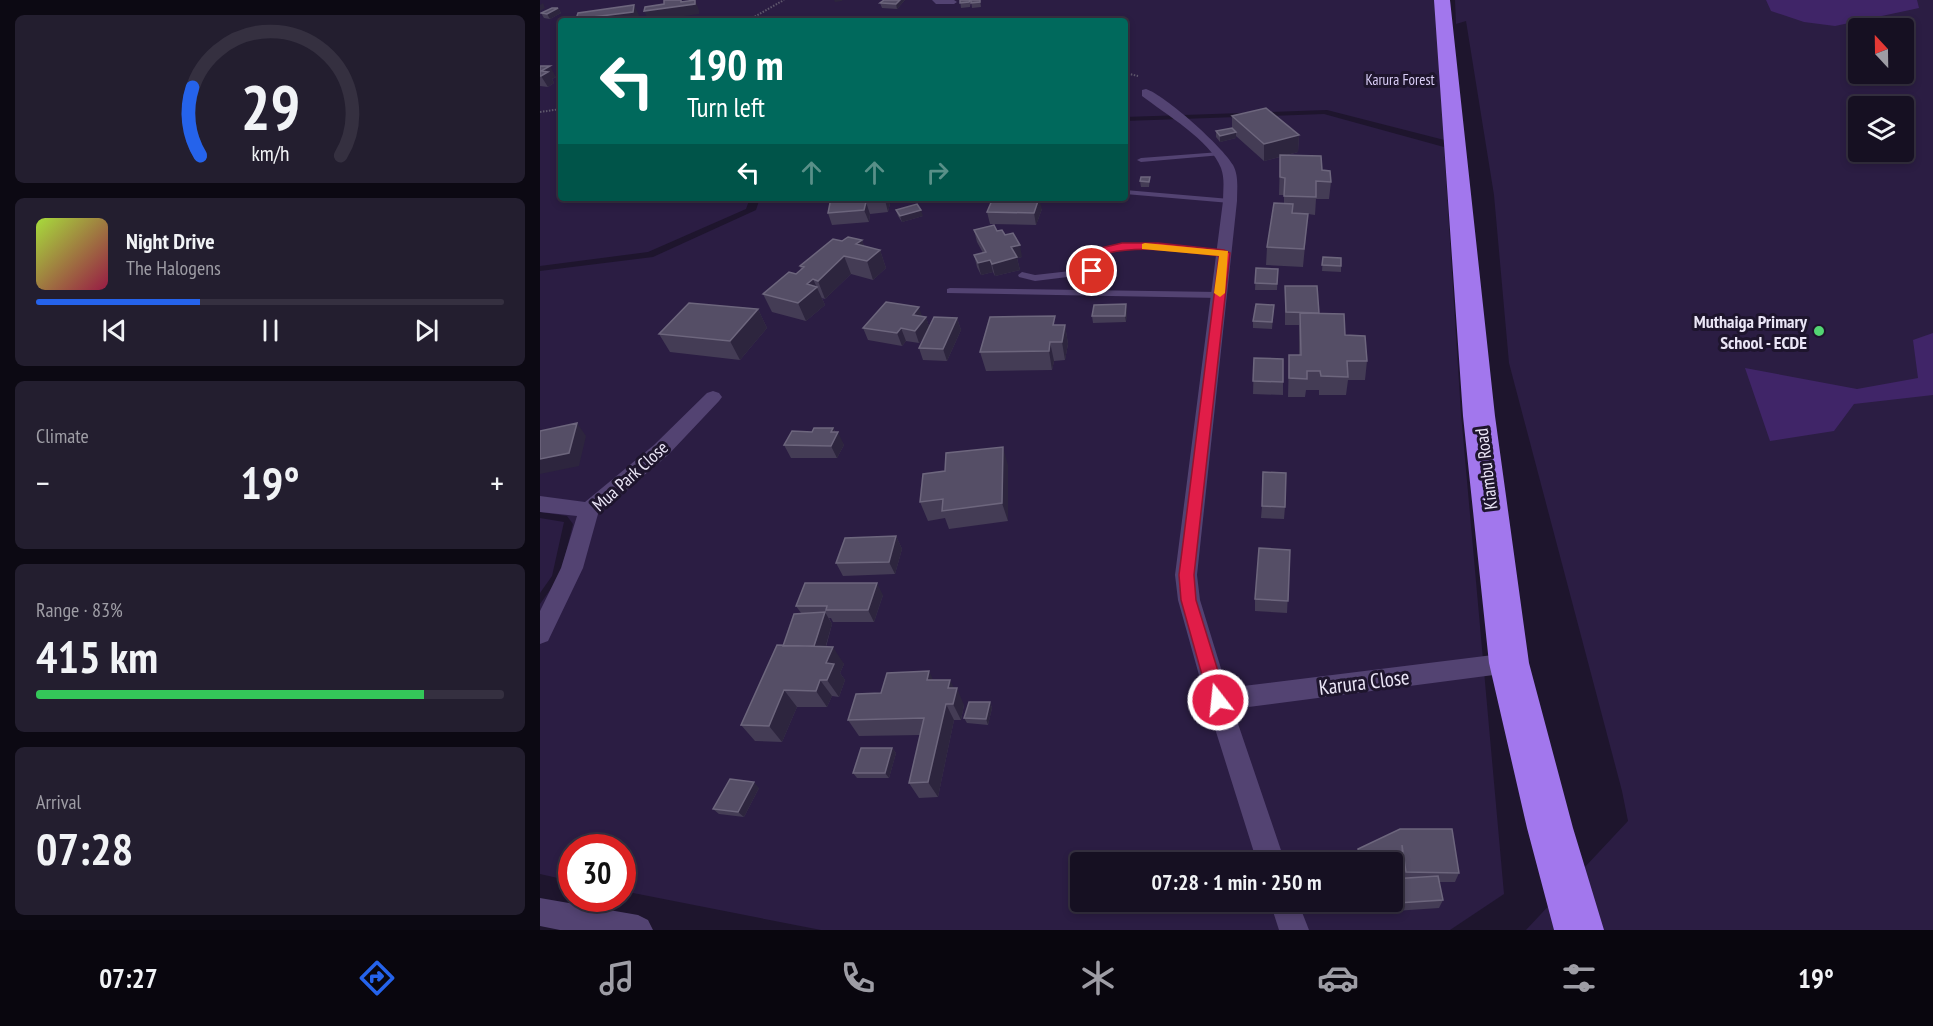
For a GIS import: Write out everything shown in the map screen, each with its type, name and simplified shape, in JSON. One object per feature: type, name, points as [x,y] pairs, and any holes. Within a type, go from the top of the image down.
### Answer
[{"type":"highway","name":"Kiambu Road","points":[[1442,0],[1478,405],[1509,663],[1550,828],[1579,930]]},
{"type":"street","points":[[1146,93],[1220,154],[1230,173],[1230,201],[1186,575],[1189,600],[1218,700],[1268,852]]},
{"type":"street","name":"Mua Park Close","points":[[540,634],[572,568],[589,510],[661,450],[713,397]]},
{"type":"street","points":[[540,504],[589,510]]},
{"type":"street","name":"Karura Close","points":[[1218,700],[1509,663]]},
{"type":"street","points":[[540,912],[638,930]]},
{"type":"street","points":[[1288,912],[1294,930]]},
{"type":"lane","points":[[935,0],[936,2],[954,2]]},
{"type":"lane","points":[[1141,160],[1220,154]]},
{"type":"lane","points":[[1128,192],[1230,201]]},
{"type":"lane","points":[[1022,275],[1035,278],[1092,271],[1104,250],[1122,246],[1224,253]]},
{"type":"lane","points":[[950,291],[1219,295]]},
{"type":"path","points":[[752,18],[784,0]]},
{"type":"path","points":[[1128,74],[1138,76]]},
{"type":"path","points":[[540,112],[558,109]]},
{"type":"green space","name":"Karura Forest","points":[[540,0],[1437,0],[1460,144],[1327,110],[1128,117],[1128,18],[558,18],[558,201],[749,201],[746,209],[648,252],[540,266]]},
{"type":"green space","points":[[1455,0],[1933,0],[1933,930],[1526,930],[1628,821],[1509,363],[1494,195],[1466,21],[1456,24]]},
{"type":"green space","points":[[1324,114],[1444,147],[1461,414],[1504,894],[1450,930],[821,930],[636,894],[636,834],[558,834],[558,878],[540,874],[540,604],[560,576],[573,524],[567,516],[540,512],[540,271],[653,257],[756,210],[759,201],[1128,201],[1128,121]]},
{"type":"green space","points":[[540,518],[564,522],[552,576],[540,593]]},
{"type":"shaded area","points":[[1766,0],[1917,0],[1919,8],[1872,18],[1848,18],[1848,23],[1835,26],[1804,22],[1771,11]]},
{"type":"shaded area","points":[[1933,333],[1933,395],[1854,404],[1834,431],[1770,441],[1745,368],[1857,389],[1918,378],[1913,340]]},
{"type":"building","points":[[664,0],[681,0],[681,2],[695,0],[695,4],[644,11],[645,7],[664,4]]},
{"type":"building","points":[[884,0],[900,0],[896,4],[880,3]]},
{"type":"building","points":[[960,0],[970,0],[960,3]]},
{"type":"building","points":[[634,5],[633,12],[576,18],[578,13]]},
{"type":"building","points":[[558,8],[547,14],[541,13]]},
{"type":"building","points":[[540,66],[550,66],[541,71],[548,72],[541,76],[540,76]]},
{"type":"building","points":[[1266,108],[1299,135],[1264,144],[1232,116]]},
{"type":"building","points":[[1232,128],[1236,132],[1220,136],[1216,131]]},
{"type":"building","points":[[1280,155],[1321,156],[1322,170],[1330,171],[1331,182],[1316,181],[1316,197],[1284,196],[1285,178],[1280,177]]},
{"type":"building","points":[[1141,177],[1150,177],[1149,182],[1140,181]]},
{"type":"building","points":[[830,201],[876,201],[866,202],[864,210],[828,213]]},
{"type":"building","points":[[992,201],[1038,201],[1034,213],[987,212]]},
{"type":"building","points":[[1274,203],[1293,204],[1292,213],[1308,214],[1304,249],[1267,247]]},
{"type":"building","points":[[917,204],[921,210],[900,216],[896,210]]},
{"type":"building","points":[[994,225],[997,231],[1002,230],[1005,235],[1013,233],[1020,245],[1011,247],[1017,257],[992,264],[990,260],[978,263],[974,255],[986,252],[974,230]]},
{"type":"building","points":[[848,237],[862,240],[856,244],[880,250],[867,261],[844,256],[818,281],[813,279],[807,284],[817,287],[798,303],[763,294],[789,272],[796,274],[804,267],[800,266],[833,239],[842,241]]},
{"type":"building","points":[[1323,257],[1341,258],[1341,266],[1322,265]]},
{"type":"building","points":[[1256,268],[1278,269],[1277,284],[1255,283]]},
{"type":"building","points":[[1285,286],[1317,286],[1319,313],[1286,312]]},
{"type":"building","points":[[886,302],[919,307],[913,315],[926,317],[915,331],[901,328],[897,333],[863,328]]},
{"type":"building","points":[[689,303],[758,309],[730,341],[659,334]]},
{"type":"building","points":[[1126,304],[1125,316],[1092,316],[1094,305]]},
{"type":"building","points":[[1256,304],[1274,305],[1272,322],[1253,321]]},
{"type":"building","points":[[1300,313],[1344,314],[1345,335],[1365,336],[1367,361],[1347,361],[1348,377],[1321,376],[1320,371],[1307,371],[1307,379],[1289,378],[1289,355],[1301,355]]},
{"type":"building","points":[[1055,316],[1053,325],[1065,325],[1062,342],[1050,342],[1049,351],[980,352],[990,317]]},
{"type":"building","points":[[934,317],[957,318],[943,349],[919,348]]},
{"type":"building","points":[[1254,358],[1283,359],[1283,382],[1253,381]]},
{"type":"building","points":[[577,423],[569,453],[540,459],[540,431]]},
{"type":"building","points":[[814,428],[833,428],[831,432],[838,432],[831,446],[784,445],[792,431],[812,432]]},
{"type":"building","points":[[1003,447],[1002,503],[942,511],[943,499],[920,502],[923,474],[945,471],[946,453]]},
{"type":"building","points":[[1263,472],[1286,473],[1285,507],[1262,506]]},
{"type":"building","points":[[896,536],[889,562],[836,563],[845,538]]},
{"type":"building","points":[[1259,548],[1290,550],[1288,601],[1255,599]]},
{"type":"building","points":[[805,583],[877,583],[868,610],[826,610],[827,606],[796,606]]},
{"type":"building","points":[[825,612],[814,646],[783,646],[794,614]]},
{"type":"building","points":[[777,645],[833,647],[826,663],[834,664],[827,680],[820,680],[816,691],[784,690],[769,726],[741,725]]},
{"type":"building","points":[[929,671],[927,680],[950,680],[948,688],[957,688],[953,704],[946,704],[928,782],[909,783],[924,718],[848,720],[856,694],[881,693],[887,673]]},
{"type":"building","points":[[969,702],[990,702],[986,719],[964,718]]},
{"type":"building","points":[[861,748],[892,748],[885,773],[853,773]]},
{"type":"building","points":[[730,779],[754,782],[738,812],[713,809]]},
{"type":"building","points":[[1400,829],[1452,829],[1459,873],[1406,872],[1402,845],[1402,852],[1358,852],[1358,849]]},
{"type":"building","points":[[1438,876],[1443,900],[1403,903],[1403,878]]},
{"type":"slow traffic","points":[[1145,246],[1224,253],[1220,293]]},
{"type":"place","name":"Muthaiga Primary School - ECDE","points":[[1819,331]]},
{"type":"route","points":[[1092,271],[1104,250],[1122,246],[1224,253],[1186,568],[1189,600],[1218,700]]}]
